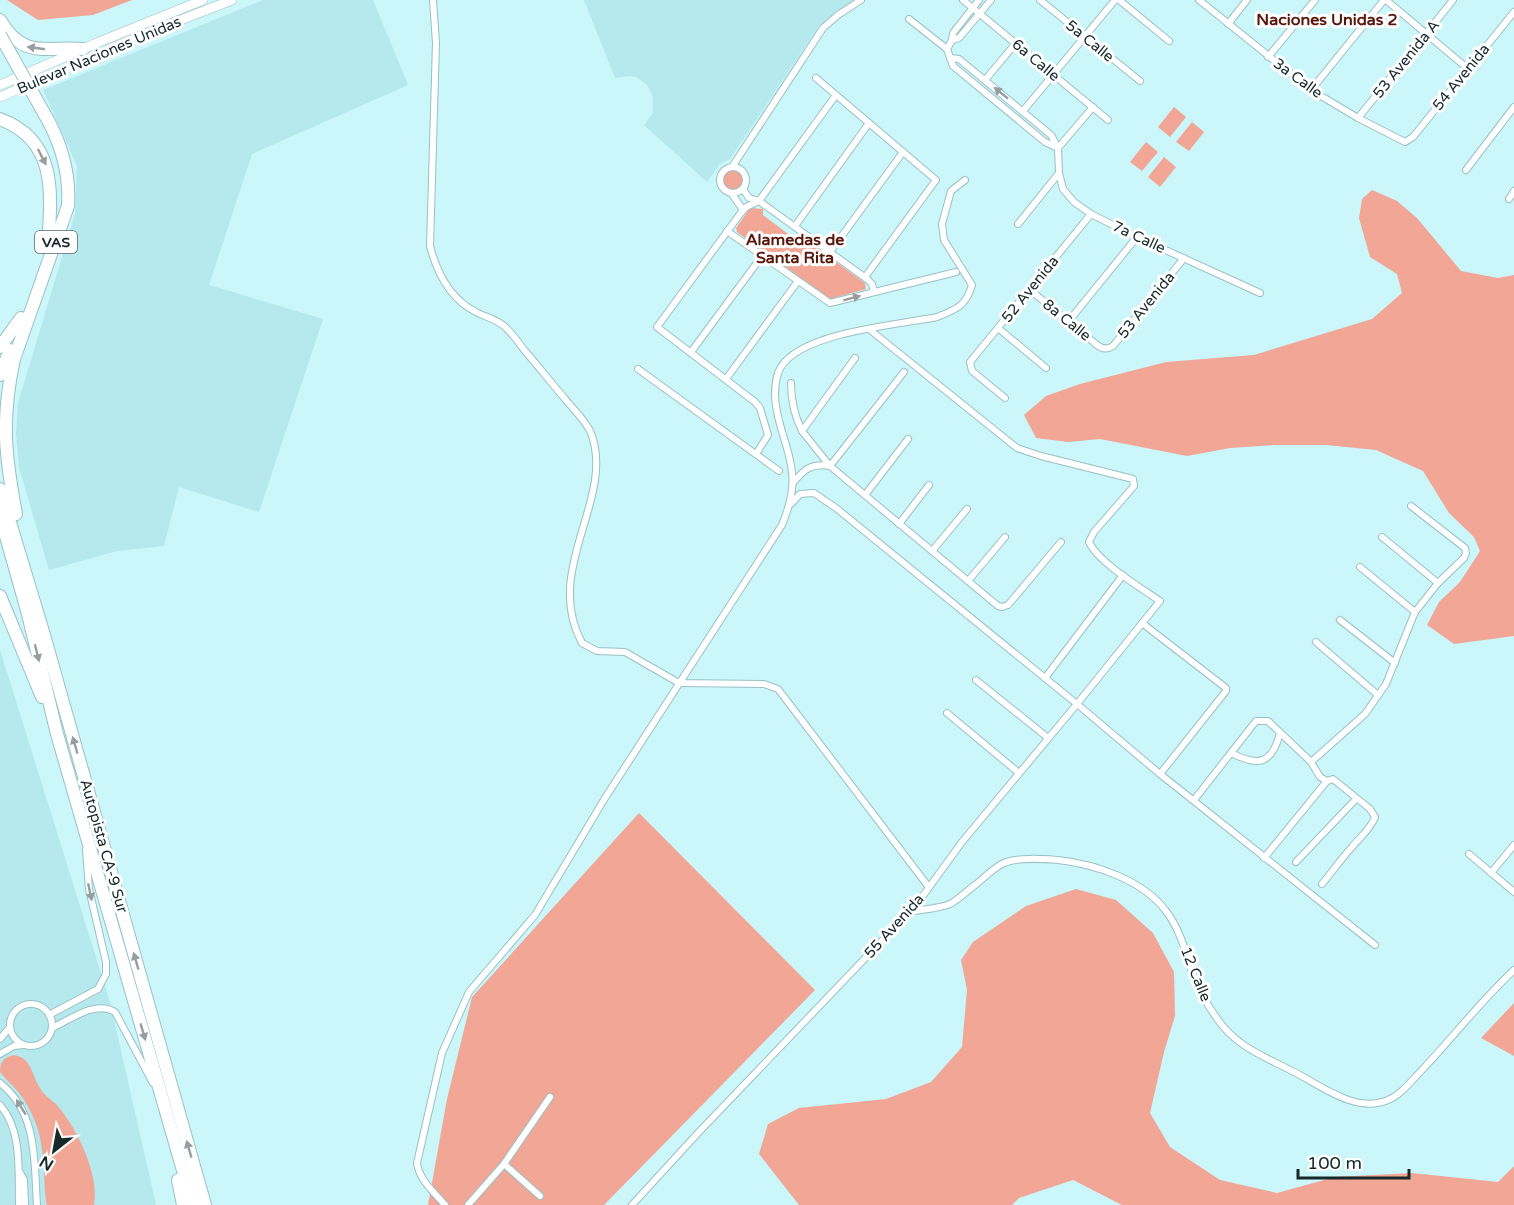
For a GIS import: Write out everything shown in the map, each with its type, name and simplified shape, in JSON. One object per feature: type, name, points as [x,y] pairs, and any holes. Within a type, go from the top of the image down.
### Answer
[{"type":"highway","points":[[0,20],[6,30],[27,47],[83,49]]},
{"type":"highway","name":"VAS","points":[[0,35],[45,124],[57,160],[61,195],[57,221],[0,375]]},
{"type":"highway","name":"VAS","points":[[0,52],[60,147],[66,168],[68,206],[14,359],[9,380],[4,440],[16,517],[15,534]]},
{"type":"highway","points":[[0,119],[15,126],[29,137],[46,165],[51,198],[48,247]]},
{"type":"highway","points":[[0,347],[21,318]]},
{"type":"highway","name":"Autopista CA-9 Sur","points":[[0,489],[15,534],[204,1205]]},
{"type":"highway","name":"Autopista CA-9 Sur","points":[[0,515],[28,614],[57,734],[193,1205]]},
{"type":"highway","points":[[0,596],[57,734]]},
{"type":"highway","points":[[167,1117],[183,1205]]},
{"type":"main road","name":"Bulevar Naciones Unidas","points":[[0,85],[203,0]]},
{"type":"main road","name":"Bulevar Naciones Unidas","points":[[0,97],[150,32],[232,0]]},
{"type":"street","points":[[433,0],[436,43],[430,246],[434,262],[454,296],[475,312],[505,327],[590,429],[596,470],[588,512],[573,561],[570,589],[571,607],[582,643],[597,651],[625,652],[679,683],[764,684],[778,689],[928,886]]},
{"type":"street","points":[[732,167],[823,28],[861,0]]},
{"type":"street","name":"6a Calle","points":[[963,0],[1108,120]]},
{"type":"street","points":[[947,49],[952,40],[952,33],[979,0]]},
{"type":"street","points":[[952,40],[959,38],[991,0]]},
{"type":"street","name":"5a Calle","points":[[1040,0],[1140,81]]},
{"type":"street","points":[[1023,111],[1117,0],[1169,41]]},
{"type":"street","name":"3a Calle","points":[[1199,0],[1311,90],[1399,140],[1407,141]]},
{"type":"street","points":[[1228,24],[1247,0]]},
{"type":"street","points":[[1268,57],[1315,0]]},
{"type":"street","points":[[1311,90],[1385,0],[1467,68]]},
{"type":"street","name":"53 Avenida A","points":[[1358,118],[1453,0]]},
{"type":"street","name":"54 Avenida","points":[[1407,141],[1413,137],[1514,12]]},
{"type":"street","points":[[909,19],[947,49],[953,66],[962,74],[1045,142],[1058,148]]},
{"type":"street","points":[[985,80],[1016,43]]},
{"type":"street","points":[[950,58],[959,59],[1023,111],[1051,135],[1058,148]]},
{"type":"street","points":[[816,78],[936,181],[865,278]]},
{"type":"street","points":[[756,454],[768,435],[760,408],[657,327],[743,210],[759,201],[836,95]]},
{"type":"street","points":[[1466,170],[1514,106]]},
{"type":"street","points":[[1058,148],[1093,107]]},
{"type":"street","points":[[795,226],[869,123]]},
{"type":"street","name":"7a Calle","points":[[1058,148],[1059,173],[1067,195],[1091,214],[1260,293]]},
{"type":"street","points":[[740,169],[741,151]]},
{"type":"street","points":[[830,252],[903,152]]},
{"type":"street","points":[[732,194],[743,189],[747,178],[740,169],[732,167],[724,170],[720,182],[724,190],[732,194],[743,210]]},
{"type":"street","points":[[1018,224],[1059,173]]},
{"type":"street","points":[[791,504],[793,468],[775,407],[778,372],[794,354],[832,336],[938,317],[950,312],[967,299],[972,285],[944,240],[942,224],[951,190],[965,180]]},
{"type":"street","points":[[743,189],[749,198],[759,201],[871,282],[874,292]]},
{"type":"street","points":[[1509,199],[1514,191]]},
{"type":"street","name":"52 Avenida","points":[[1005,398],[972,371],[969,364],[1091,214]]},
{"type":"street","points":[[728,231],[830,303],[956,272]]},
{"type":"street","points":[[1068,322],[1137,237]]},
{"type":"street","points":[[691,352],[762,256]]},
{"type":"street","name":"53 Avenida","points":[[1106,348],[1113,345],[1184,258]]},
{"type":"street","points":[[726,379],[798,281]]},
{"type":"street","name":"8a Calle","points":[[1029,289],[1097,345],[1106,348]]},
{"type":"street","points":[[998,328],[1046,368]]},
{"type":"street","points":[[869,329],[1017,448],[1133,479],[1134,486],[1094,532],[1089,542],[1092,549],[1123,575],[1045,678]]},
{"type":"street","points":[[802,431],[855,358]]},
{"type":"street","points":[[638,369],[779,471]]},
{"type":"street","points":[[830,466],[904,372]]},
{"type":"street","points":[[791,383],[791,399],[795,417],[802,431],[830,466],[998,606],[1008,605],[1061,542]]},
{"type":"street","points":[[864,495],[908,439]]},
{"type":"street","points":[[792,483],[809,467],[817,464],[830,466]]},
{"type":"street","points":[[899,524],[929,484]]},
{"type":"street","points":[[445,1205],[425,1182],[419,1173],[417,1163],[442,1053],[469,992],[535,915],[593,818],[782,525],[791,504],[800,494],[806,492],[816,494],[1264,858],[1376,945]]},
{"type":"street","points":[[1311,762],[1365,714],[1386,684],[1415,612],[1466,553],[1465,548],[1412,506]]},
{"type":"street","points":[[933,552],[967,509]]},
{"type":"street","points":[[968,581],[1005,537]]},
{"type":"street","points":[[1382,537],[1438,583]]},
{"type":"street","points":[[1359,567],[1415,612]]},
{"type":"street","name":"55 Avenida","points":[[632,1205],[917,904],[962,842],[1160,601],[1123,575]]},
{"type":"street","points":[[1340,620],[1395,663]]},
{"type":"street","points":[[1142,622],[1226,688],[1226,691],[1160,774]]},
{"type":"street","points":[[1316,642],[1378,695]]},
{"type":"street","points":[[976,680],[1048,738]]},
{"type":"street","points":[[947,713],[1019,773]]},
{"type":"street","points":[[1194,800],[1256,721],[1268,721],[1311,762],[1320,777],[1327,781]]},
{"type":"street","points":[[1231,753],[1244,759],[1260,762],[1268,759],[1273,753],[1280,733]]},
{"type":"street","points":[[1264,858],[1327,781],[1333,779],[1370,809],[1375,817],[1362,838],[1354,844],[1322,884]]},
{"type":"street","points":[[1296,862],[1356,799]]},
{"type":"street","points":[[50,1015],[98,989],[106,974],[106,962],[89,890],[86,863],[87,834]]},
{"type":"street","points":[[1491,873],[1514,845]]},
{"type":"street","points":[[1469,854],[1514,892]]},
{"type":"street","name":"12 Calle","points":[[909,912],[950,904],[1004,863],[1021,860],[1057,860],[1090,866],[1120,875],[1150,895],[1166,910],[1183,941],[1202,995],[1216,1018],[1234,1039],[1259,1056],[1292,1070],[1344,1099],[1362,1103],[1383,1102],[1404,1089],[1446,1045],[1491,992],[1514,970]]},
{"type":"street","points":[[24,1045],[14,1038],[10,1026],[11,1019],[21,1007],[37,1005],[50,1015],[52,1028]]},
{"type":"street","points":[[0,1054],[14,1046],[39,1045],[45,1041],[52,1028],[95,1008],[108,1008],[116,1012],[163,1102]]},
{"type":"street","points":[[0,1039],[10,1026]]},
{"type":"street","points":[[0,1083],[9,1089],[28,1120],[33,1141],[37,1205]]},
{"type":"street","points":[[468,1205],[504,1164],[550,1097]]},
{"type":"street","points":[[0,1105],[11,1120],[14,1130],[19,1205]]},
{"type":"street","points":[[504,1164],[540,1196]]},
{"type":"street","points":[[18,1167],[24,1180],[25,1205]]},
{"type":"shaded area","points":[[7,0],[132,0],[93,15],[38,20]]},
{"type":"shaded area","points":[[263,0],[373,0],[408,85],[252,154],[209,285],[323,319],[259,512],[179,487],[164,546],[117,551],[49,570],[19,467],[16,433],[18,403],[75,214],[77,166],[43,90]]},
{"type":"shaded area","points":[[584,0],[855,0],[819,26],[730,159],[720,164],[707,182],[644,125],[653,113],[653,97],[647,85],[636,77],[615,78]]},
{"type":"shaded area","points":[[1174,107],[1186,117],[1170,137],[1158,127]]},
{"type":"shaded area","points":[[1192,122],[1204,132],[1189,151],[1176,142]]},
{"type":"shaded area","points":[[1146,142],[1158,152],[1142,171],[1130,162]]},
{"type":"shaded area","points":[[1164,157],[1176,167],[1160,187],[1148,177]]},
{"type":"shaded area","points":[[733,170],[740,173],[743,180],[740,187],[733,190],[726,187],[723,180],[726,173]]},
{"type":"shaded area","points":[[1372,190],[1397,201],[1417,218],[1461,271],[1498,278],[1514,275],[1514,636],[1454,644],[1427,625],[1439,602],[1460,582],[1480,551],[1474,537],[1449,513],[1423,471],[1376,450],[1326,445],[1230,448],[1187,456],[1100,439],[1068,442],[1036,438],[1024,415],[1046,396],[1080,384],[1166,362],[1254,355],[1372,319],[1402,293],[1397,274],[1370,257],[1359,218],[1362,199]]},
{"type":"shaded area","points":[[750,208],[763,209],[763,215],[796,240],[799,237],[803,238],[865,283],[866,289],[830,299],[737,232],[736,228]]},
{"type":"shaded area","points":[[0,650],[110,1002],[156,1205],[0,1205]]},
{"type":"shaded area","points":[[639,813],[815,990],[604,1205],[428,1205],[447,1099],[472,997]]},
{"type":"shaded area","points":[[1076,889],[1116,900],[1153,933],[1174,972],[1175,1016],[1150,1113],[1170,1147],[1220,1180],[1277,1193],[1335,1177],[1412,1173],[1498,1182],[1514,1166],[1514,1205],[1122,1205],[1073,1180],[1019,1198],[1012,1205],[799,1205],[759,1154],[768,1124],[799,1108],[886,1099],[931,1082],[962,1047],[967,990],[961,960],[973,942],[1026,906]]},
{"type":"shaded area","points":[[1514,1003],[1514,1056],[1481,1038]]},
{"type":"shaded area","points":[[13,1055],[19,1056],[28,1063],[37,1083],[47,1097],[64,1113],[71,1125],[90,1166],[95,1193],[94,1205],[47,1205],[42,1148],[36,1123],[22,1097],[0,1072],[3,1061]]},
{"type":"district","name":"Naciones Unidas 2","points":[[1327,20]]},
{"type":"district","name":"Alamedas de Santa Rita","points":[[795,249]]}]
